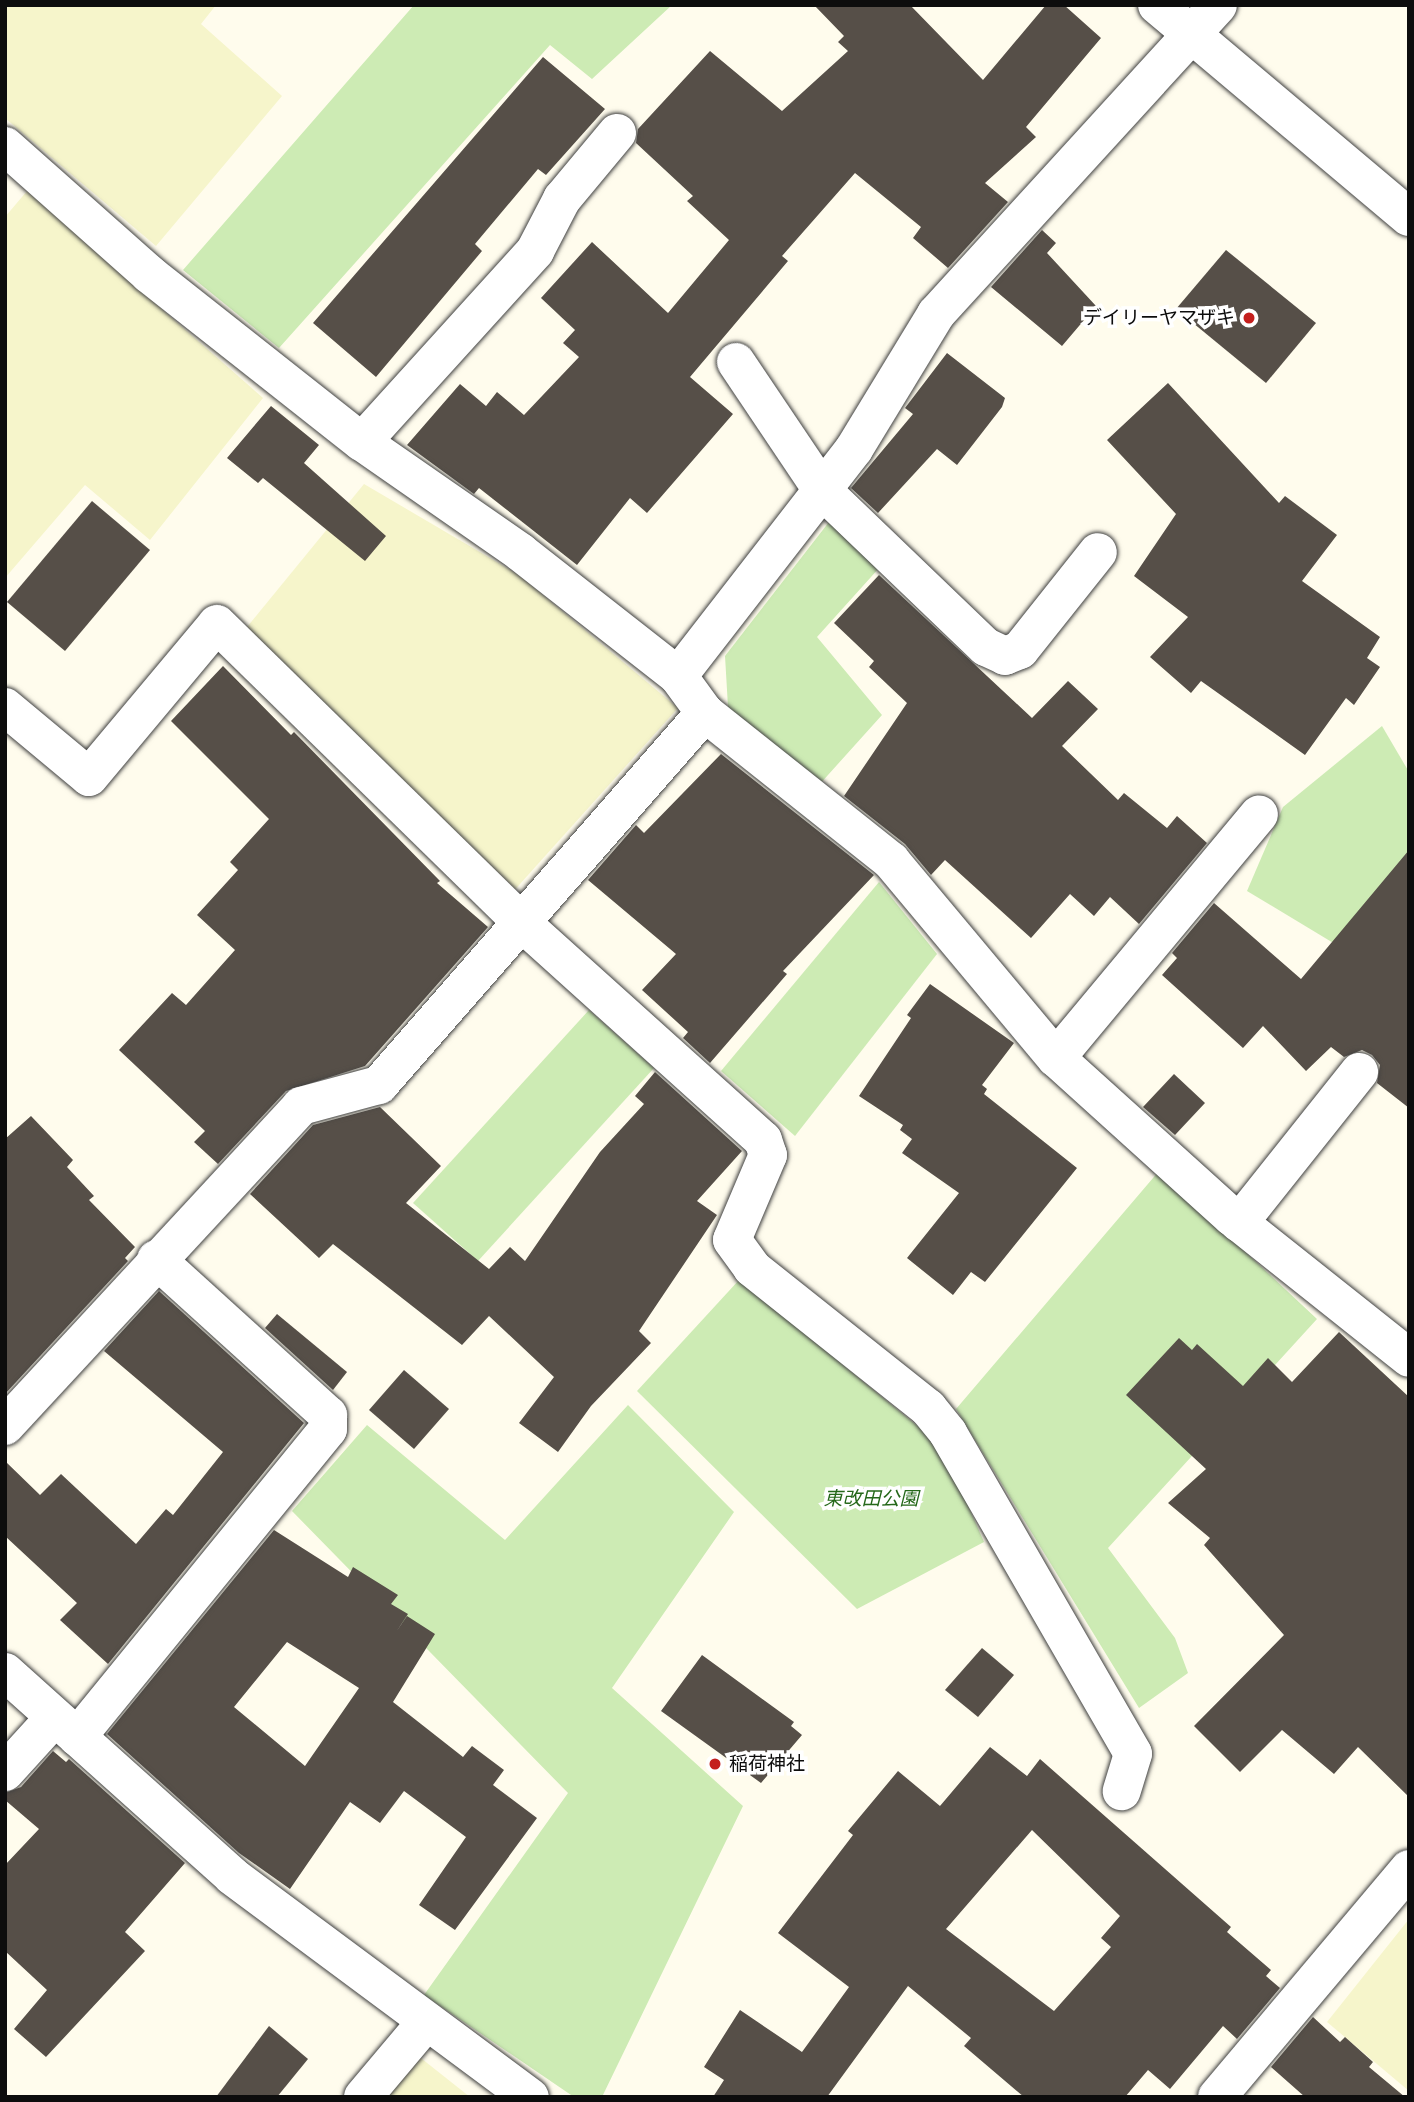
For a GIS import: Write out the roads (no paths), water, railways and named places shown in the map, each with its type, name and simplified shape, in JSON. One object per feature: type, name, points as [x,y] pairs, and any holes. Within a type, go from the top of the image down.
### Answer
[{"type":"street","points":[[1157,5],[1409,217]]},
{"type":"street","points":[[678,676],[854,449],[936,314],[1193,36],[1218,5]]},
{"type":"street","points":[[362,442],[535,251],[562,199],[617,133]]},
{"type":"street","points":[[5,146],[149,274],[362,442],[520,552],[678,676],[705,713],[891,861],[1056,1058],[1240,1223],[1409,1358]]},
{"type":"street","points":[[736,362],[822,490],[978,639],[1005,656],[1020,650],[1098,552]]},
{"type":"street","points":[[5,707],[89,777],[217,624],[522,923],[763,1140],[768,1155],[733,1240],[752,1268],[928,1408],[948,1433],[1133,1754],[1122,1791]]},
{"type":"street","points":[[5,1426],[156,1259],[301,1106],[379,1085],[705,713]]},
{"type":"street","points":[[1056,1058],[1259,814]]},
{"type":"street","points":[[1240,1223],[1359,1072]]},
{"type":"street","points":[[5,1772],[66,1727],[328,1429],[328,1415],[156,1259]]},
{"type":"street","points":[[5,1672],[232,1876],[530,2097]]},
{"type":"street","points":[[1217,2097],[1409,1869]]},
{"type":"street","points":[[363,2097],[427,2021]]},
{"type":"place","name":"デイリーヤマザキ","points":[[1249,318]]},
{"type":"place","name":"稲荷神社","points":[[715,1764]]},
{"type":"park label","name":"東改田公園","points":[[871,1499]]}]
